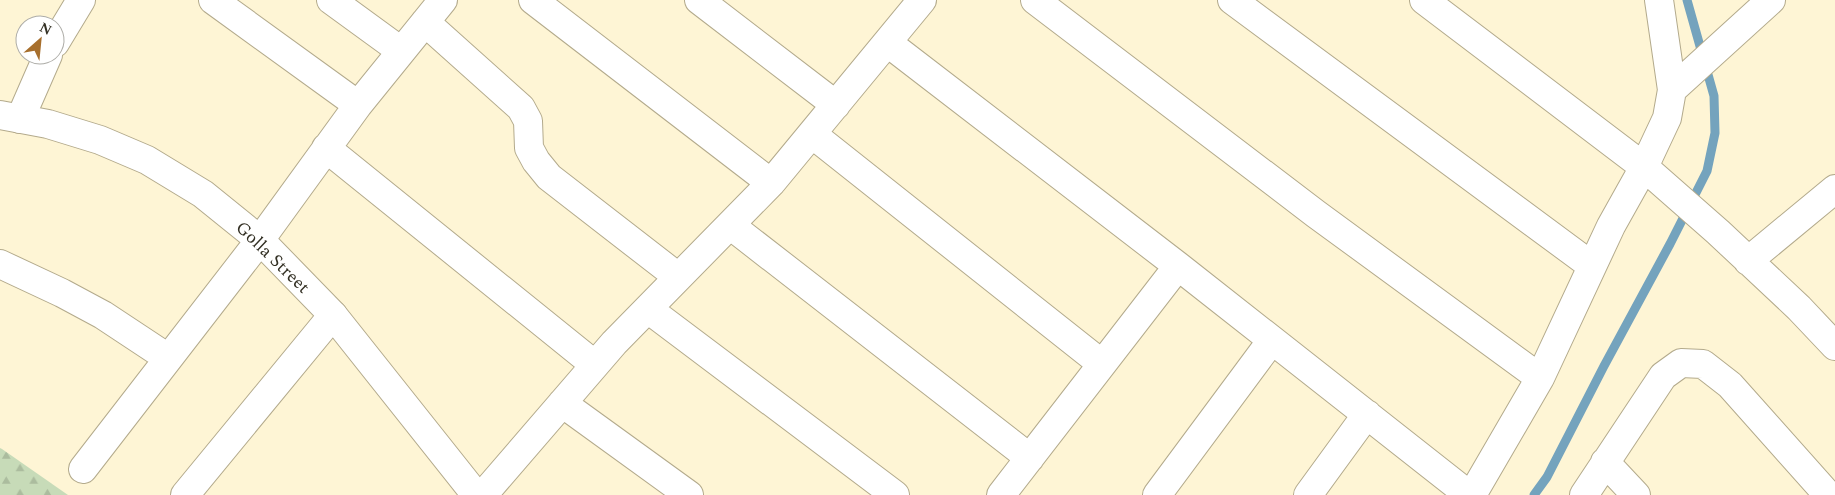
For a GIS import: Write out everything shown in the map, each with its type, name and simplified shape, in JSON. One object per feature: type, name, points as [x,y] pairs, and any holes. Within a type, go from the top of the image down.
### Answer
[{"type":"street","points":[[65,27],[82,0]]},
{"type":"street","points":[[213,0],[358,105]]},
{"type":"street","points":[[330,0],[401,51]]},
{"type":"street","points":[[83,469],[260,240],[358,105],[443,0]]},
{"type":"street","points":[[533,0],[771,183]]},
{"type":"street","points":[[699,0],[836,105]]},
{"type":"street","points":[[1035,0],[1316,214],[1540,378]]},
{"type":"street","points":[[1232,0],[1592,266]]},
{"type":"street","points":[[1424,0],[1654,175],[1799,308],[1835,346]]},
{"type":"street","points":[[888,43],[1178,266],[1470,495],[1540,378],[1611,226],[1654,175],[1667,118],[1679,84],[1771,0]]},
{"type":"street","points":[[483,495],[595,365],[678,277],[771,183],[888,43],[909,5]]},
{"type":"street","points":[[1654,5],[1679,84]]},
{"type":"street","points":[[425,22],[521,108],[528,121],[530,148],[536,161],[549,177],[678,277]]},
{"type":"street","points":[[10,117],[42,65]]},
{"type":"street","name":"Golla Street","points":[[10,117],[48,124],[100,140],[147,160],[203,194],[260,240],[333,315],[476,495]]},
{"type":"street","points":[[812,134],[1102,364]]},
{"type":"street","points":[[326,148],[595,365]]},
{"type":"street","points":[[1748,261],[1835,189]]},
{"type":"street","points":[[730,225],[1030,458]]},
{"type":"street","points":[[0,264],[62,293],[103,315],[168,358]]},
{"type":"street","points":[[1002,495],[1178,266]]},
{"type":"street","points":[[648,309],[895,495]]},
{"type":"street","points":[[185,495],[333,315]]},
{"type":"street","points":[[1157,495],[1272,340]]},
{"type":"street","points":[[1584,495],[1663,376],[1681,363],[1703,364],[1730,385],[1828,495]]},
{"type":"street","points":[[562,403],[689,495]]},
{"type":"street","points":[[1308,495],[1367,414]]},
{"type":"street","points":[[1605,462],[1636,495]]},
{"type":"green space","points":[[0,448],[2,449],[68,495],[0,495]]},
{"type":"waterway","points":[[1534,495],[1547,477],[1707,171],[1715,133],[1714,96],[1687,0]]}]
